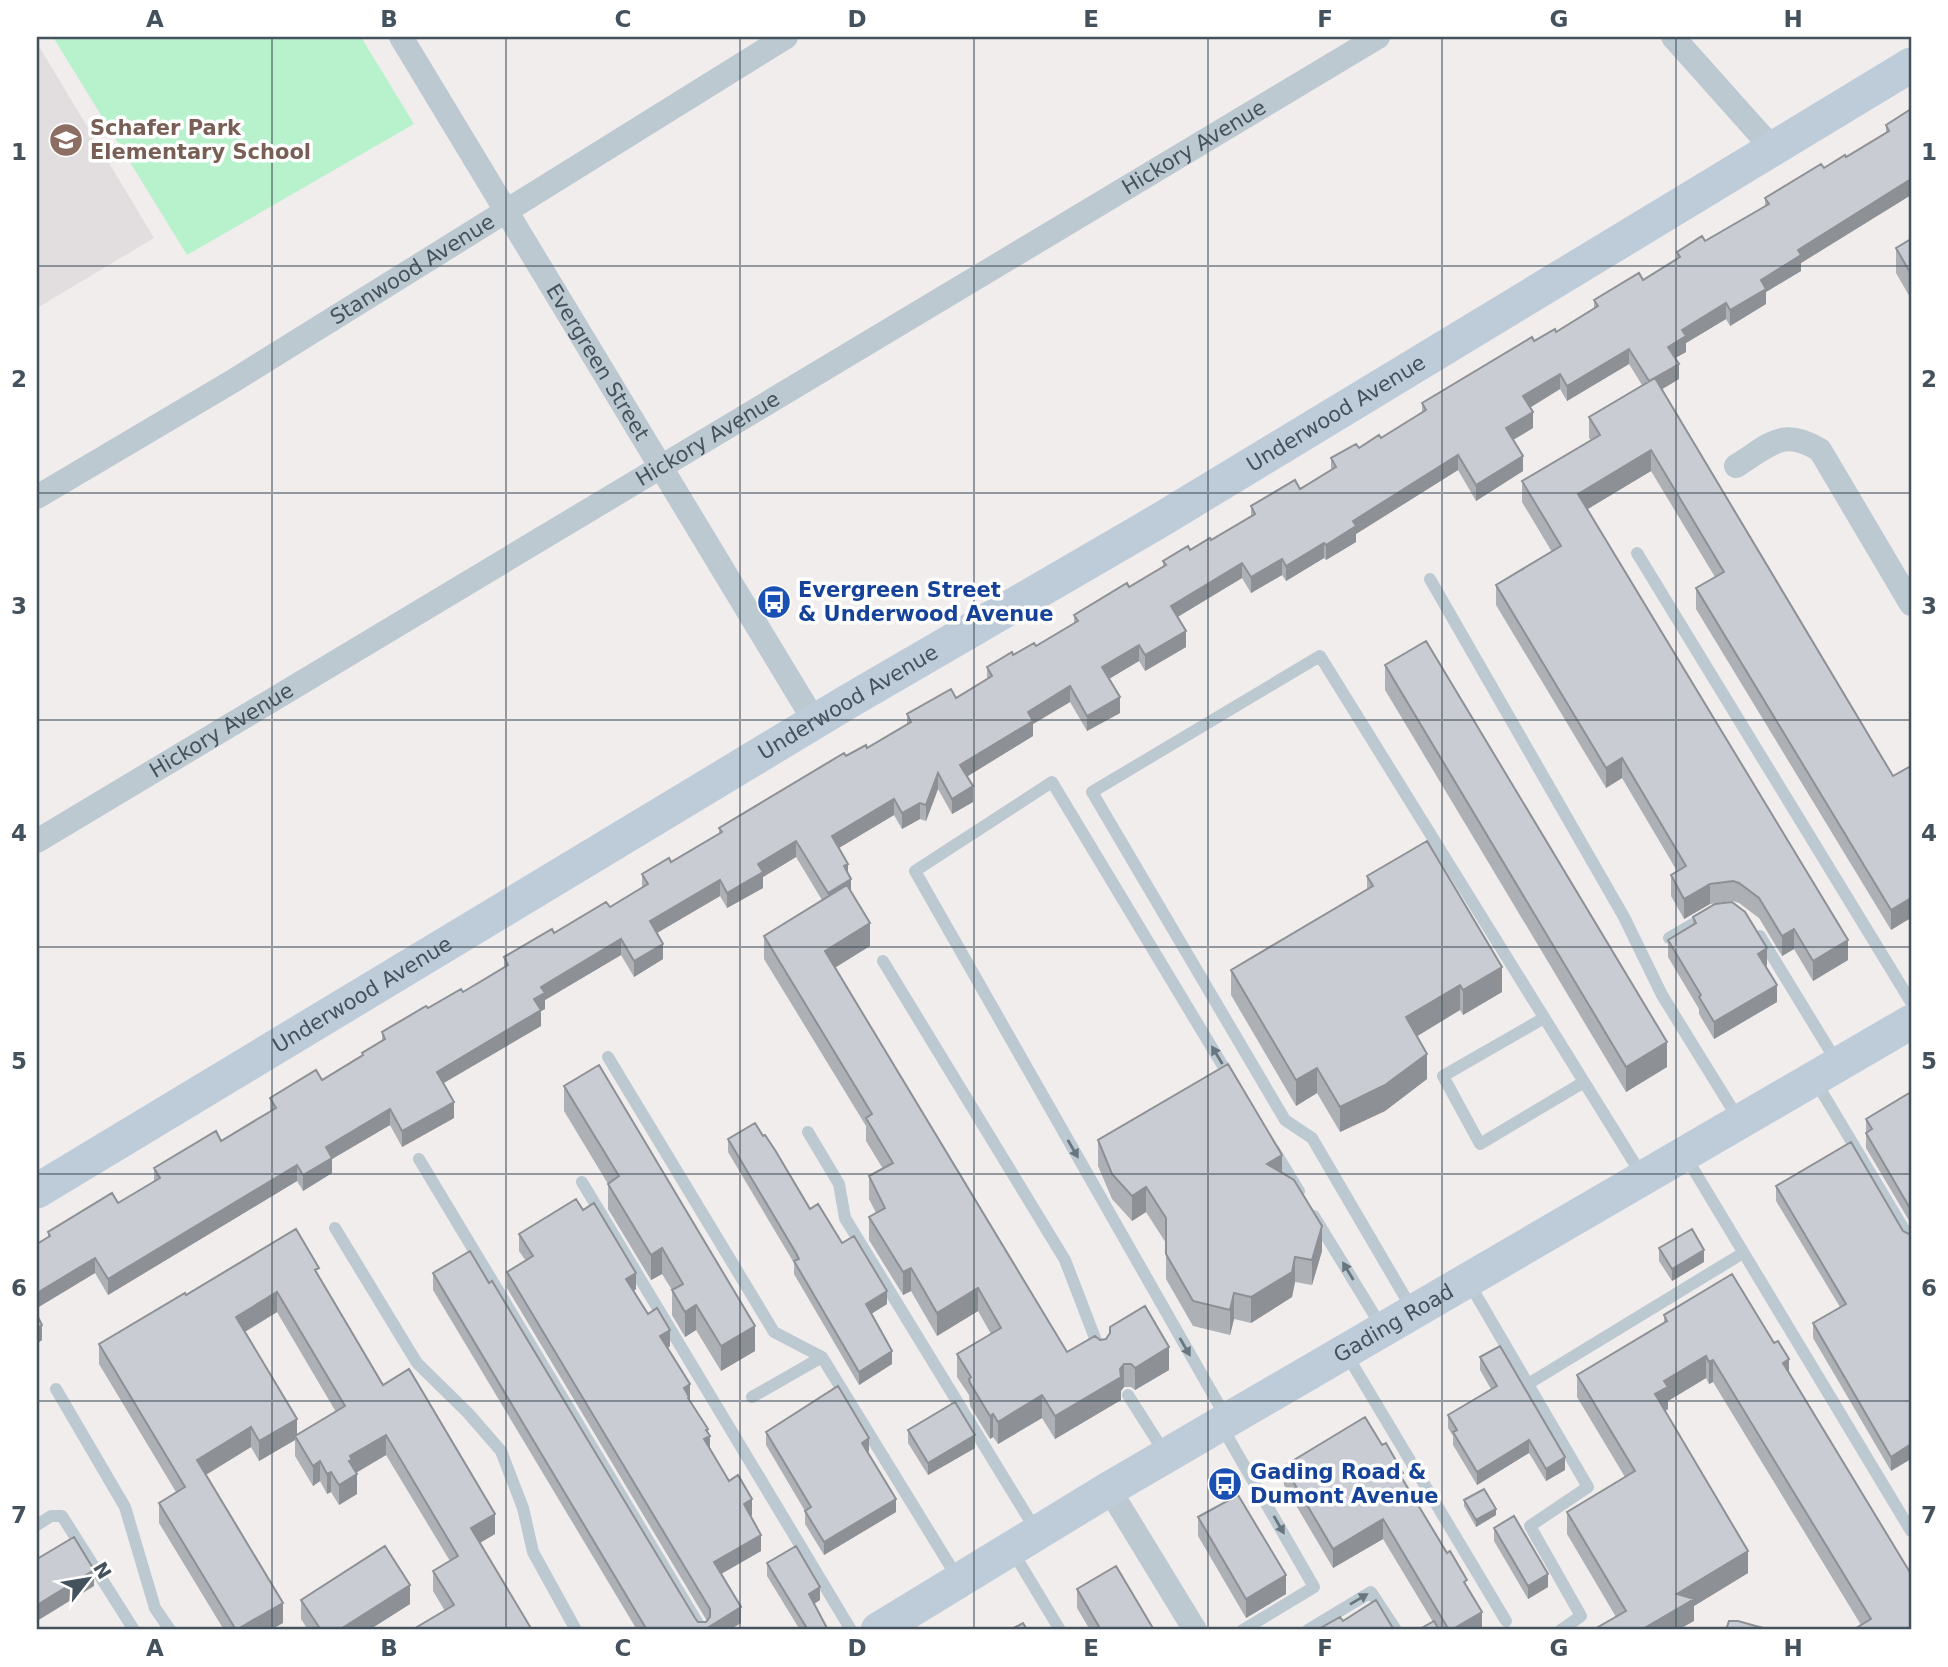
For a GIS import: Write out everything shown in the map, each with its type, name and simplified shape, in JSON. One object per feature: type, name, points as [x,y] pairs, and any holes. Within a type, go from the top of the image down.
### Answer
[{"type":"street","name":"Evergreen Street","points":[[401,37],[815,722]]},
{"type":"street","name":"Hickory Avenue","points":[[37,841],[1378,37]]},
{"type":"street","points":[[1674,37],[1773,149]]},
{"type":"street","name":"Stanwood Avenue","points":[[37,497],[233,381],[770,41]]},
{"type":"street","name":"Underwood Avenue","points":[[37,1191],[815,722],[1162,519],[1911,65]]},
{"type":"street","points":[[1736,466],[1780,439],[1804,440],[1820,450],[1911,604]]},
{"type":"street","name":"Gading Road","points":[[887,1628],[1166,1455],[1911,1022]]},
{"type":"street","points":[[1109,1489],[1195,1630]]},
{"type":"lane","points":[[1637,553],[1911,1002]]},
{"type":"lane","points":[[1430,579],[1624,917],[1661,995],[1740,1122]]},
{"type":"lane","points":[[1413,1312],[1312,1138],[1285,1120],[1092,792],[1320,656],[1644,1178]]},
{"type":"lane","points":[[1242,1097],[1052,782],[915,871],[1314,1587],[1244,1630]]},
{"type":"lane","points":[[1669,938],[1712,913]]},
{"type":"lane","points":[[1752,923],[1911,1241]]},
{"type":"lane","points":[[883,961],[1065,1260],[1102,1354]]},
{"type":"lane","points":[[1544,1018],[1443,1076],[1480,1144],[1584,1082]]},
{"type":"lane","points":[[608,1057],[774,1332],[822,1357],[960,1581]]},
{"type":"lane","points":[[808,1132],[839,1184],[845,1218],[1025,1540],[1060,1630]]},
{"type":"lane","points":[[1270,1143],[1383,1329]]},
{"type":"lane","points":[[1684,1154],[1911,1531]]},
{"type":"lane","points":[[419,1159],[702,1630]]},
{"type":"lane","points":[[582,1182],[850,1630]]},
{"type":"lane","points":[[335,1228],[417,1363],[468,1413],[501,1451],[523,1508],[533,1552],[576,1630]]},
{"type":"lane","points":[[1528,1384],[1743,1253]]},
{"type":"lane","points":[[1467,1280],[1588,1486],[1530,1526],[1581,1616],[1561,1630]]},
{"type":"lane","points":[[1345,1351],[1506,1621]]},
{"type":"lane","points":[[752,1397],[822,1357]]},
{"type":"lane","points":[[56,1389],[125,1507],[155,1608],[170,1630]]},
{"type":"lane","points":[[1128,1395],[1166,1455]]},
{"type":"lane","points":[[37,1525],[51,1516],[62,1516],[134,1630]]},
{"type":"lane","points":[[1308,1630],[1371,1592],[1396,1630]]},
{"type":"shaded area","name":"Schafer Park Elementary School","points":[[37,43],[154,238],[37,308]]},
{"type":"green space","points":[[53,37],[361,37],[414,124],[187,255]]},
{"type":"building","points":[[1911,109],[1911,179],[1798,250],[1801,255],[1761,280],[1766,289],[1730,310],[1726,303],[1682,330],[1686,336],[1668,347],[1679,364],[1649,381],[1629,349],[1567,386],[1560,374],[1523,396],[1533,412],[1506,428],[1523,456],[1476,485],[1458,455],[1353,521],[1356,526],[1326,545],[1324,543],[1286,566],[1282,559],[1251,577],[1242,563],[1171,606],[1186,631],[1145,655],[1139,645],[1102,667],[1120,697],[1087,716],[1070,686],[1028,712],[1033,721],[960,765],[973,786],[952,799],[938,773],[926,805],[920,803],[902,813],[894,799],[832,836],[848,864],[844,866],[851,879],[828,893],[796,841],[758,864],[763,872],[727,893],[720,880],[650,921],[663,944],[634,961],[621,939],[541,987],[545,993],[534,999],[541,1010],[437,1072],[454,1102],[402,1131],[390,1109],[326,1147],[332,1158],[303,1175],[297,1165],[108,1279],[95,1258],[37,1293],[37,1244],[50,1236],[48,1232],[112,1193],[118,1203],[160,1178],[154,1168],[216,1131],[221,1141],[276,1108],[270,1098],[316,1070],[322,1080],[385,1039],[382,1032],[426,1006],[428,1008],[461,989],[463,992],[508,965],[504,957],[552,929],[554,933],[606,902],[610,907],[648,884],[642,874],[669,858],[671,862],[722,832],[719,828],[844,753],[846,756],[866,745],[867,748],[911,722],[907,714],[951,689],[956,698],[992,676],[987,667],[1012,652],[1013,655],[1034,643],[1036,646],[1078,621],[1074,615],[1127,583],[1129,587],[1166,565],[1163,561],[1188,546],[1190,550],[1210,538],[1211,540],[1255,514],[1251,506],[1295,480],[1300,489],[1336,467],[1331,458],[1356,444],[1359,448],[1379,435],[1381,438],[1426,410],[1422,403],[1532,337],[1534,341],[1555,329],[1556,332],[1598,306],[1594,300],[1639,273],[1643,280],[1680,257],[1677,252],[1702,236],[1705,241],[1769,204],[1765,198],[1821,164],[1824,168],[1889,131],[1886,125]]},
{"type":"building","points":[[1911,239],[1911,274],[1896,248]]},
{"type":"building","points":[[1655,378],[1893,776],[1911,766],[1911,898],[1891,910],[1696,588],[1724,572],[1651,450],[1578,494],[1848,940],[1813,961],[1794,929],[1782,936],[1759,898],[1739,883],[1733,881],[1710,884],[1684,899],[1671,875],[1686,866],[1622,758],[1606,768],[1496,585],[1561,546],[1522,481],[1600,435],[1589,417]]},
{"type":"building","points":[[1426,641],[1667,1042],[1626,1067],[1385,665]]},
{"type":"building","points":[[1427,841],[1502,967],[1463,990],[1460,985],[1406,1017],[1427,1054],[1385,1085],[1340,1107],[1317,1068],[1296,1080],[1231,970],[1373,886],[1367,876]]},
{"type":"building","points":[[847,885],[870,923],[825,951],[1067,1352],[1095,1336],[1100,1340],[1106,1339],[1110,1327],[1145,1306],[1169,1347],[1135,1368],[1131,1364],[1124,1364],[1120,1369],[1121,1377],[1055,1416],[1042,1395],[998,1422],[993,1414],[990,1416],[970,1383],[971,1377],[957,1354],[1001,1328],[978,1288],[937,1313],[911,1268],[903,1272],[869,1217],[885,1208],[869,1176],[893,1163],[866,1118],[872,1114],[764,936]]},
{"type":"building","points":[[1732,902],[1745,912],[1767,948],[1758,954],[1777,985],[1714,1022],[1668,940],[1696,923],[1693,917],[1715,904]]},
{"type":"building","points":[[1228,1064],[1282,1155],[1267,1164],[1294,1180],[1322,1226],[1312,1260],[1295,1257],[1292,1272],[1251,1297],[1234,1293],[1230,1310],[1193,1301],[1166,1254],[1166,1218],[1146,1187],[1132,1196],[1112,1174],[1098,1140]]},
{"type":"building","points":[[599,1065],[755,1326],[721,1346],[696,1305],[685,1312],[672,1290],[683,1284],[662,1248],[651,1255],[608,1184],[619,1176],[564,1086]]},
{"type":"building","points":[[1911,1092],[1911,1210],[1866,1133],[1872,1129],[1866,1119]]},
{"type":"building","points":[[755,1123],[775,1150],[810,1209],[818,1204],[842,1243],[854,1236],[887,1291],[866,1304],[892,1351],[859,1372],[794,1261],[799,1259],[796,1253],[728,1139]]},
{"type":"building","points":[[1851,1142],[1903,1231],[1911,1235],[1911,1444],[1891,1457],[1813,1323],[1846,1304],[1776,1186]]},
{"type":"building","points":[[576,1199],[583,1210],[594,1203],[636,1273],[626,1279],[648,1314],[657,1308],[670,1330],[660,1336],[690,1384],[684,1388],[708,1429],[706,1430],[710,1436],[704,1439],[729,1481],[738,1475],[752,1499],[744,1504],[761,1535],[714,1562],[741,1607],[704,1630],[647,1630],[433,1273],[470,1251],[489,1283],[492,1281],[695,1618],[698,1622],[706,1622],[710,1617],[710,1609],[507,1272],[533,1256],[519,1234]]},
{"type":"building","points":[[296,1229],[319,1268],[315,1270],[383,1385],[409,1369],[495,1514],[471,1528],[532,1630],[412,1630],[454,1605],[433,1571],[458,1556],[386,1435],[350,1456],[352,1460],[349,1461],[357,1474],[339,1485],[331,1472],[327,1474],[320,1461],[313,1466],[295,1436],[345,1406],[277,1292],[236,1317],[297,1419],[259,1441],[251,1427],[197,1460],[283,1603],[236,1630],[159,1503],[185,1487],[99,1344]]},
{"type":"building","points":[[1692,1229],[1704,1250],[1672,1269],[1659,1248]]},
{"type":"building","points":[[1732,1274],[1774,1343],[1778,1341],[1789,1359],[1783,1363],[1911,1574],[1911,1630],[1853,1630],[1871,1619],[1713,1360],[1709,1362],[1706,1356],[1664,1381],[1668,1387],[1655,1394],[1748,1551],[1677,1594],[1694,1599],[1641,1630],[1593,1630],[1626,1611],[1567,1512],[1635,1471],[1577,1375],[1667,1321],[1664,1315]]},
{"type":"building","points":[[37,1315],[42,1325],[37,1328]]},
{"type":"building","points":[[1500,1346],[1565,1457],[1546,1469],[1529,1440],[1477,1472],[1453,1432],[1457,1430],[1448,1415],[1497,1386],[1480,1357]]},
{"type":"building","points":[[838,1386],[869,1438],[862,1443],[896,1499],[824,1542],[805,1511],[811,1507],[766,1432]]},
{"type":"building","points":[[955,1402],[975,1435],[928,1463],[908,1430]]},
{"type":"building","points":[[1365,1417],[1382,1445],[1386,1443],[1403,1473],[1400,1475],[1447,1553],[1450,1551],[1482,1612],[1451,1630],[1383,1519],[1333,1549],[1284,1466]]},
{"type":"building","points":[[1484,1489],[1496,1509],[1476,1520],[1464,1500]]},
{"type":"building","points":[[1238,1495],[1286,1575],[1246,1599],[1198,1517]]},
{"type":"building","points":[[1514,1516],[1548,1574],[1528,1586],[1494,1528]]},
{"type":"building","points":[[74,1537],[94,1570],[37,1605],[37,1559]]},
{"type":"building","points":[[385,1546],[410,1585],[339,1630],[321,1630],[301,1600]]},
{"type":"building","points":[[796,1546],[820,1587],[809,1594],[828,1630],[808,1630],[767,1563]]},
{"type":"building","points":[[1116,1566],[1154,1630],[1101,1630],[1077,1589]]},
{"type":"building","points":[[1376,1600],[1394,1630],[1317,1630],[1340,1617],[1343,1621]]},
{"type":"building","points":[[1434,1621],[1439,1630],[1418,1630]]},
{"type":"building","points":[[1729,1621],[1738,1621],[1770,1630],[1726,1630]]},
{"type":"building","points":[[1023,1623],[1027,1630],[1010,1630]]},
{"type":"place","name":"Schafer Park Elementary School","points":[[66,140]]},
{"type":"place","name":"Evergreen Street & Underwood Avenue","points":[[774,602]]},
{"type":"place","name":"Gading Road & Dumont Avenue","points":[[1225,1484]]}]
